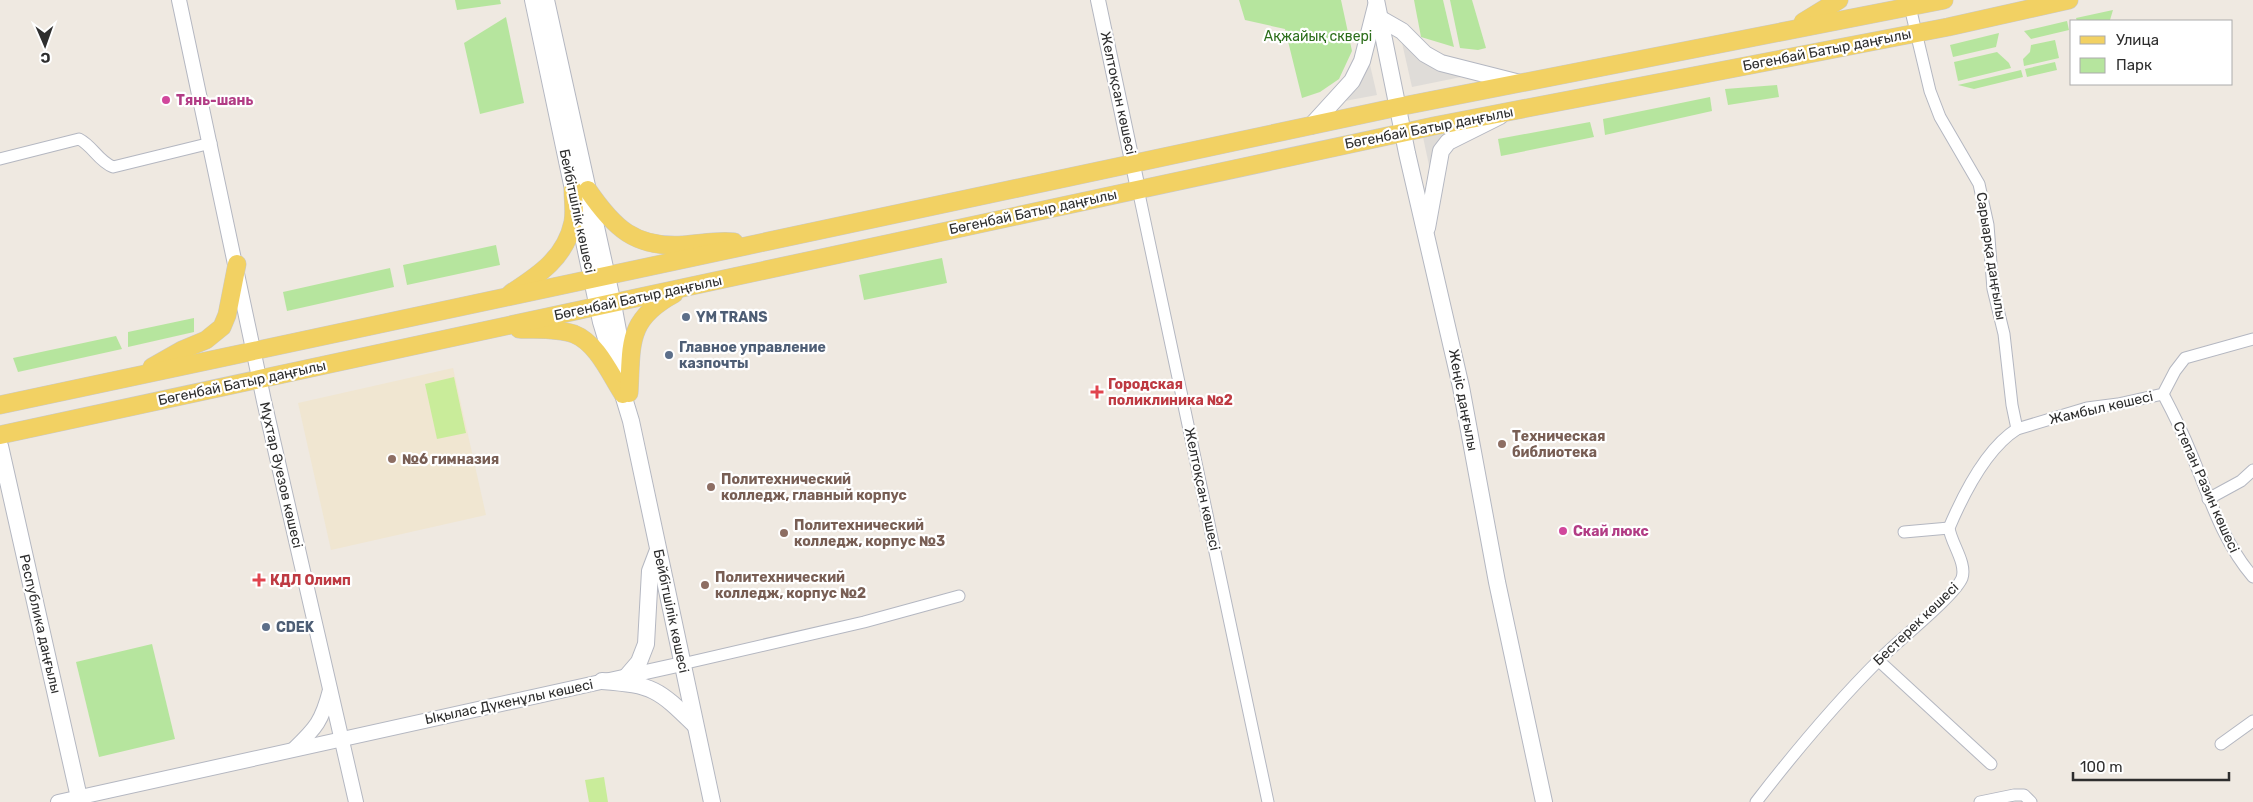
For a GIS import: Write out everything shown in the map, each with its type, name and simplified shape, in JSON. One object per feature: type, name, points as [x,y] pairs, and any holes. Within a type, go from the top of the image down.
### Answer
[{"type":"main road","name":"Бейбітшілік көшесі","points":[[532,0],[580,190],[626,393],[712,802]]},
{"type":"main road","name":"Бейбітшілік көшесі","points":[[546,0],[580,190]]},
{"type":"main road","points":[[1789,31],[1839,0]]},
{"type":"main road","name":"Бөгенбай Батыр даңғылы","points":[[0,405],[500,300],[1398,107],[1789,31],[1909,3],[1944,0]]},
{"type":"main road","name":"Бөгенбай Батыр даңғылы","points":[[0,435],[1403,132],[1916,33],[2069,0]]},
{"type":"main road","points":[[1310,126],[1352,81],[1362,61],[1378,8],[1425,54],[1441,63],[1520,83]]},
{"type":"main road","name":"Жеңіс даңғылы","points":[[1378,8],[1403,132],[1461,387],[1497,582],[1544,802]]},
{"type":"main road","points":[[1426,233],[1441,151],[1448,142],[1511,111]]},
{"type":"main road","points":[[580,190],[607,217],[642,241],[656,245],[684,245],[719,240],[754,245]]},
{"type":"main road","points":[[500,300],[541,274],[561,253],[573,222],[580,190]]},
{"type":"main road","points":[[136,376],[182,350],[206,340],[222,327],[227,315],[236,264]]},
{"type":"main road","points":[[626,393],[634,334],[642,317],[661,301],[687,288]]},
{"type":"main road","points":[[498,328],[562,331],[574,334],[589,343],[626,393]]},
{"type":"main road","name":"Республика даңғылы","points":[[0,446],[80,800]]},
{"type":"main road","points":[[627,676],[639,662],[646,644],[650,571],[658,550]]},
{"type":"main road","points":[[602,681],[637,684],[653,689],[668,699],[696,725]]},
{"type":"street","name":"Мұхтар Әуезов көшесі","points":[[179,0],[254,351],[356,802]]},
{"type":"street","name":"Желтоқсан көшесі","points":[[1098,0],[1268,802]]},
{"type":"street","name":"Сарыарқа даңғылы","points":[[1909,3],[1930,91],[1940,117],[1979,184],[1988,225],[1993,289],[2004,334],[2012,405],[2018,429]]},
{"type":"street","points":[[0,159],[80,139],[89,144],[102,163],[113,167],[211,143]]},
{"type":"street","name":"Жамбыл көшесі","points":[[2018,429],[2087,408],[2118,404],[2163,394],[2175,371],[2185,358],[2253,339]]},
{"type":"street","name":"Степан Разин көшесі","points":[[2163,394],[2191,452],[2208,499],[2232,549],[2253,577]]},
{"type":"street","points":[[1904,532],[1949,528],[1977,474],[2000,443],[2018,429]]},
{"type":"street","points":[[2208,499],[2241,481],[2253,470]]},
{"type":"street","name":"Бестерек көшесі","points":[[1756,802],[1814,730],[1878,660],[1951,592],[1961,579],[1963,568],[1950,537],[1949,528]]},
{"type":"street","name":"Ықылас Дүкенұлы көшесі","points":[[58,802],[80,800],[341,739],[682,664],[864,622],[959,596]]},
{"type":"street","points":[[1878,660],[1991,764]]},
{"type":"street","points":[[294,750],[316,728],[324,712],[330,687]]},
{"type":"street","points":[[2221,744],[2253,721]]},
{"type":"street","points":[[1980,802],[2014,795],[2024,796],[2031,802]]},
{"type":"shaded area","points":[[1400,34],[1471,75],[1412,87]]},
{"type":"shaded area","points":[[1367,52],[1377,95],[1334,103]]},
{"type":"shaded area","points":[[1454,132],[1433,184],[1423,137]]},
{"type":"shaded area","name":"№6 гимназия","points":[[453,368],[486,515],[331,550],[298,403]]},
{"type":"green space","points":[[455,0],[500,0],[501,4],[457,10]]},
{"type":"green space","name":"Ақжайық сквері","points":[[1239,0],[1341,0],[1352,51],[1339,79],[1320,92],[1302,98],[1285,29],[1245,20]]},
{"type":"green space","points":[[1414,0],[1443,0],[1454,47],[1421,37]]},
{"type":"green space","points":[[1450,0],[1472,0],[1486,48],[1478,50],[1460,48]]},
{"type":"green space","points":[[2113,10],[2110,20],[2077,20],[2076,18]]},
{"type":"green space","points":[[506,17],[524,103],[480,114],[464,43]]},
{"type":"green space","points":[[2067,21],[2069,30],[2031,39],[2024,31]]},
{"type":"green space","points":[[1999,33],[1996,47],[1953,57],[1950,45]]},
{"type":"green space","points":[[2055,40],[2059,58],[2024,66],[2023,59],[2030,52],[2031,45]]},
{"type":"green space","points":[[1997,52],[2009,63],[2011,68],[1958,81],[1954,62]]},
{"type":"green space","points":[[2055,62],[2057,70],[2027,77],[2025,69]]},
{"type":"green space","points":[[2021,70],[2023,77],[1974,89],[1958,85]]},
{"type":"green space","points":[[1777,85],[1779,97],[1728,105],[1725,89]]},
{"type":"green space","points":[[1710,97],[1712,111],[1605,135],[1603,119]]},
{"type":"green space","points":[[1590,122],[1594,137],[1501,156],[1498,139]]},
{"type":"green space","points":[[496,245],[500,265],[407,285],[403,265]]},
{"type":"green space","points":[[942,258],[947,283],[864,300],[859,275]]},
{"type":"green space","points":[[390,268],[394,287],[287,311],[283,292]]},
{"type":"green space","points":[[194,318],[194,332],[128,347],[128,332]]},
{"type":"green space","points":[[116,336],[122,349],[18,372],[13,358]]},
{"type":"green space","points":[[454,377],[466,433],[437,439],[425,384]]},
{"type":"green space","points":[[152,644],[175,739],[99,757],[76,662]]},
{"type":"green space","points":[[604,777],[608,802],[589,802],[585,780]]},
{"type":"place","name":"Тянь-шань","points":[[166,100]]},
{"type":"place","name":"YM TRANS","points":[[686,317]]},
{"type":"place","name":"Главное управление казпочты","points":[[669,355]]},
{"type":"place","name":"Городская поликлиника №2","points":[[1097,392]]},
{"type":"place","name":"Техническая библиотека","points":[[1502,444]]},
{"type":"place","name":"№6 гимназия","points":[[392,459]]},
{"type":"place","name":"Политехнический колледж, главный корпус","points":[[711,487]]},
{"type":"place","name":"Скай люкс","points":[[1563,531]]},
{"type":"place","name":"Политехнический колледж, корпус №3","points":[[784,533]]},
{"type":"place","name":"КДЛ Олимп","points":[[259,580]]},
{"type":"place","name":"Политехнический колледж, корпус №2","points":[[705,585]]},
{"type":"place","name":"CDEK","points":[[266,627]]}]
